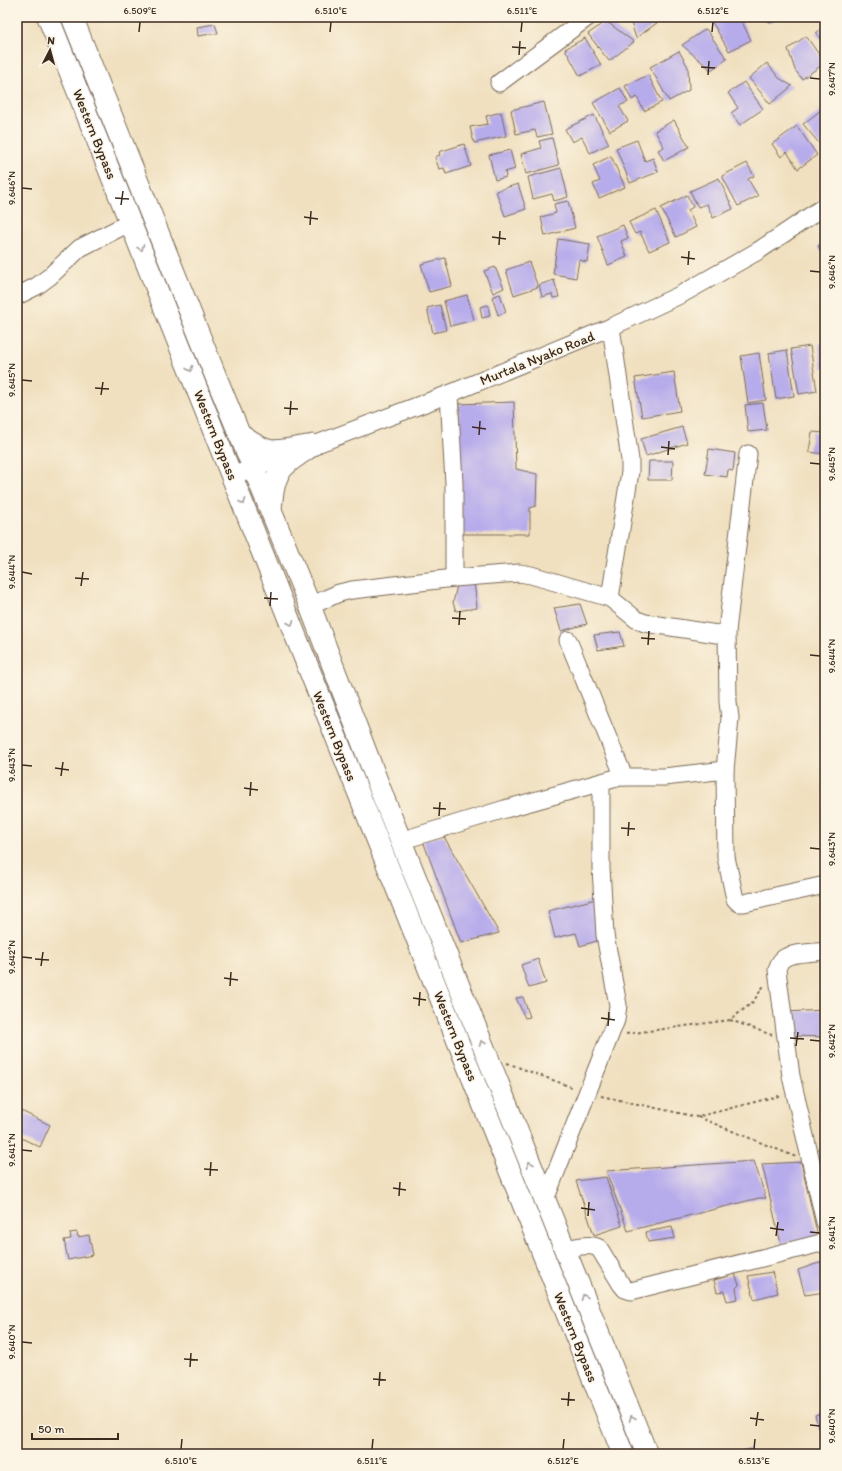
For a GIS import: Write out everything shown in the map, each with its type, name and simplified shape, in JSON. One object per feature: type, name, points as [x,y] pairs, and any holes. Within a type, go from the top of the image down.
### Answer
[{"type":"main road","name":"Western Bypass","points":[[48,17],[623,1454]]},
{"type":"main road","name":"Western Bypass","points":[[72,17],[252,468],[310,606],[400,841],[647,1454]]},
{"type":"main road","points":[[239,434],[257,447],[274,452],[313,445]]},
{"type":"main road","points":[[270,511],[274,484],[281,469],[313,445]]},
{"type":"street","points":[[499,82],[588,17]]},
{"type":"street","name":"Murtala Nyako Road","points":[[232,476],[449,394],[611,327],[688,291],[824,209]]},
{"type":"street","points":[[17,296],[37,286],[49,277],[80,248],[131,222]]},
{"type":"street","points":[[610,598],[630,483],[630,460],[611,327]]},
{"type":"street","points":[[449,394],[454,483],[454,578]]},
{"type":"street","points":[[748,454],[727,631],[730,718],[725,770],[726,857],[735,899],[739,903],[825,885]]},
{"type":"street","points":[[310,606],[339,593],[352,590],[454,578],[525,574],[610,598],[637,620],[645,623],[717,634],[727,631]]},
{"type":"street","points":[[568,640],[624,777]]},
{"type":"street","points":[[400,841],[504,809],[624,777],[664,776],[725,770]]},
{"type":"street","points":[[545,1200],[616,1020],[618,1005],[605,935],[601,868],[601,783]]},
{"type":"street","points":[[825,951],[788,956],[782,959],[779,963],[778,970],[791,1076],[812,1163],[823,1200],[825,1222]]},
{"type":"street","points":[[565,1249],[586,1245],[593,1245],[599,1248],[621,1284],[625,1289],[631,1291],[825,1242]]},
{"type":"path","points":[[730,1020],[753,1002],[766,983]]},
{"type":"path","points":[[609,1037],[730,1020],[786,1040]]},
{"type":"path","points":[[487,1055],[587,1093],[697,1117],[812,1163]]},
{"type":"path","points":[[697,1117],[795,1092]]},
{"type":"building","points":[[629,17],[658,17],[661,20],[636,38]]},
{"type":"building","points":[[721,17],[746,18],[742,22],[751,40],[729,51],[712,22]]},
{"type":"building","points":[[762,17],[781,17],[771,23]]},
{"type":"building","points":[[606,21],[634,42],[609,61],[588,34]]},
{"type":"building","points":[[215,24],[218,33],[198,36],[197,27]]},
{"type":"building","points":[[825,26],[825,45],[816,33]]},
{"type":"building","points":[[706,29],[727,59],[711,70],[682,45]]},
{"type":"building","points":[[806,36],[825,63],[802,79],[795,70],[788,49]]},
{"type":"building","points":[[585,38],[601,65],[580,76],[565,49]]},
{"type":"building","points":[[679,51],[688,67],[689,90],[669,101],[650,67]]},
{"type":"building","points":[[767,63],[779,78],[792,86],[770,104],[749,78]]},
{"type":"building","points":[[648,75],[662,102],[644,111],[637,97],[632,100],[625,86]]},
{"type":"building","points":[[744,82],[763,109],[740,125],[731,113],[738,108],[728,93]]},
{"type":"building","points":[[620,88],[628,102],[619,106],[628,121],[610,131],[593,103]]},
{"type":"building","points":[[544,102],[552,134],[537,137],[535,130],[516,134],[511,110]]},
{"type":"building","points":[[825,107],[825,147],[823,148],[803,124]]},
{"type":"building","points":[[501,112],[506,136],[474,143],[470,127],[488,124],[486,116]]},
{"type":"building","points":[[594,115],[609,144],[590,153],[582,137],[572,142],[565,129]]},
{"type":"building","points":[[674,120],[689,147],[664,161],[658,150],[664,147],[655,131]]},
{"type":"building","points":[[797,126],[817,155],[798,169],[787,152],[781,157],[772,144]]},
{"type":"building","points":[[552,138],[559,165],[526,174],[521,154],[541,148],[539,141]]},
{"type":"building","points":[[637,140],[645,161],[653,158],[658,172],[630,183],[616,148]]},
{"type":"building","points":[[464,144],[471,166],[446,174],[444,168],[439,169],[435,157],[440,155],[439,152]]},
{"type":"building","points":[[510,150],[515,169],[505,172],[506,177],[495,180],[489,155]]},
{"type":"building","points":[[611,156],[625,187],[599,198],[593,184],[600,181],[593,165]]},
{"type":"building","points":[[747,163],[754,176],[748,179],[758,196],[738,206],[722,176]]},
{"type":"building","points":[[561,168],[568,197],[554,201],[552,194],[533,199],[528,177]]},
{"type":"building","points":[[719,178],[733,209],[713,218],[707,204],[698,207],[690,191]]},
{"type":"building","points":[[518,184],[526,209],[505,216],[496,191]]},
{"type":"building","points":[[687,195],[693,207],[688,210],[696,227],[676,237],[661,208]]},
{"type":"building","points":[[568,201],[575,228],[545,236],[541,217],[556,213],[554,204]]},
{"type":"building","points":[[656,210],[670,242],[649,251],[640,232],[635,234],[629,222]]},
{"type":"building","points":[[623,225],[628,238],[621,241],[627,257],[608,265],[597,236]]},
{"type":"building","points":[[558,239],[590,244],[587,262],[579,260],[576,278],[553,274]]},
{"type":"building","points":[[825,242],[825,251],[822,253],[818,246]]},
{"type":"building","points":[[445,258],[452,286],[429,292],[421,264]]},
{"type":"building","points":[[529,262],[538,287],[514,295],[506,270]]},
{"type":"building","points":[[495,267],[504,288],[493,293],[484,271]]},
{"type":"building","points":[[554,280],[559,297],[553,298],[552,294],[542,297],[539,285]]},
{"type":"building","points":[[500,294],[506,312],[498,315],[492,297]]},
{"type":"building","points":[[467,295],[474,320],[450,326],[444,301]]},
{"type":"building","points":[[440,305],[446,330],[433,333],[427,308]]},
{"type":"building","points":[[488,305],[490,316],[482,318],[480,307]]},
{"type":"building","points":[[825,343],[825,368],[822,368],[819,344]]},
{"type":"building","points":[[810,346],[817,391],[799,394],[791,349]]},
{"type":"building","points":[[787,350],[794,396],[776,399],[769,353]]},
{"type":"building","points":[[759,353],[766,400],[748,403],[741,356]]},
{"type":"building","points":[[674,372],[680,411],[642,417],[635,378]]},
{"type":"building","points":[[514,402],[516,469],[537,474],[536,506],[530,508],[530,534],[461,534],[459,404]]},
{"type":"building","points":[[763,403],[767,430],[748,432],[745,405]]},
{"type":"building","points":[[825,411],[825,424],[821,422]]},
{"type":"building","points":[[682,427],[687,443],[646,456],[641,439]]},
{"type":"building","points":[[812,432],[825,433],[825,454],[809,452]]},
{"type":"building","points":[[709,449],[735,453],[733,471],[728,470],[727,477],[705,474]]},
{"type":"building","points":[[649,461],[673,461],[672,480],[648,480]]},
{"type":"building","points":[[458,581],[474,581],[477,608],[456,611],[453,603]]},
{"type":"building","points":[[580,604],[587,624],[561,631],[554,608]]},
{"type":"building","points":[[620,632],[624,646],[598,650],[594,635]]},
{"type":"building","points":[[443,835],[499,933],[461,943],[423,841]]},
{"type":"building","points":[[596,899],[600,940],[580,946],[576,933],[555,938],[548,911]]},
{"type":"building","points":[[538,959],[546,983],[529,988],[521,965]]},
{"type":"building","points":[[523,997],[530,1017],[525,1018],[516,998]]},
{"type":"building","points":[[825,1010],[825,1037],[791,1036],[785,1012]]},
{"type":"building","points":[[17,1109],[50,1125],[40,1147],[17,1136]]},
{"type":"building","points":[[754,1161],[766,1198],[759,1198],[628,1231],[606,1171]]},
{"type":"building","points":[[801,1162],[818,1237],[781,1244],[762,1164]]},
{"type":"building","points":[[606,1177],[622,1226],[594,1235],[576,1181]]},
{"type":"building","points":[[672,1227],[675,1238],[648,1242],[646,1232]]},
{"type":"building","points":[[77,1232],[78,1237],[89,1235],[93,1255],[68,1260],[64,1240],[71,1239],[70,1233]]},
{"type":"building","points":[[822,1262],[825,1272],[825,1292],[805,1295],[798,1270]]},
{"type":"building","points":[[772,1272],[778,1293],[754,1299],[748,1276]]},
{"type":"building","points":[[735,1274],[739,1285],[736,1288],[738,1299],[727,1301],[724,1291],[717,1292],[714,1280]]},
{"type":"building","points":[[825,1412],[825,1429],[819,1430],[815,1415]]},
{"type":"building","points":[[750,1449],[752,1454],[740,1454],[739,1452]]}]
